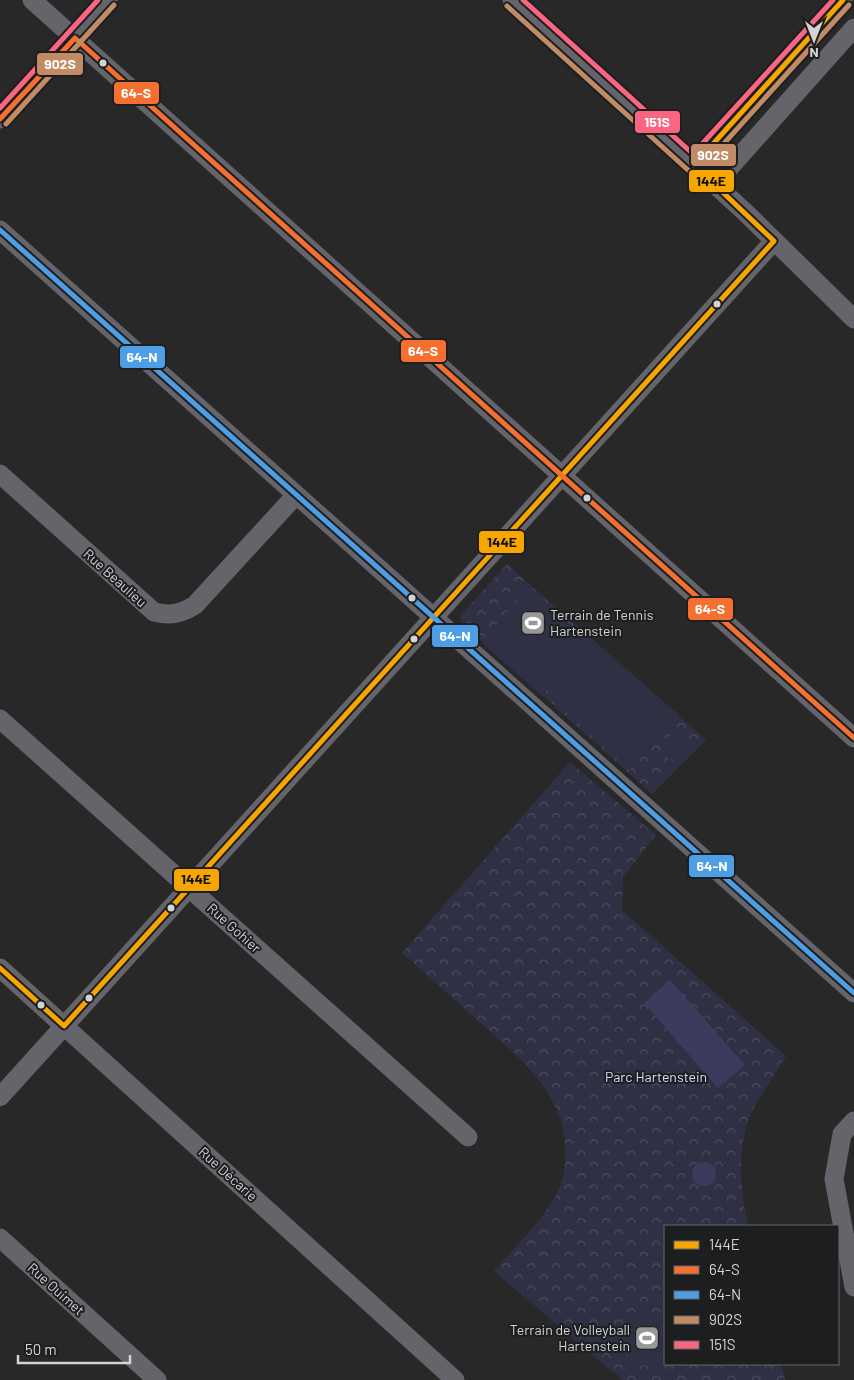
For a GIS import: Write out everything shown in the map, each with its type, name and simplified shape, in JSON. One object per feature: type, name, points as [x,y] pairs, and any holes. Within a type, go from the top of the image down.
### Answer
[{"type":"street","points":[[32,0],[561,477],[854,738]]},
{"type":"street","points":[[0,119],[108,0]]},
{"type":"street","points":[[512,0],[715,184],[854,320]]},
{"type":"street","points":[[694,166],[843,0]]},
{"type":"street","points":[[715,184],[854,28]]},
{"type":"street","points":[[0,230],[854,993]]},
{"type":"street","points":[[0,1097],[774,241]]},
{"type":"street","name":"Rue Beaulieu","points":[[0,474],[154,612],[168,615],[183,612],[196,606],[296,495]]},
{"type":"street","name":"Rue Gohier","points":[[0,719],[468,1137]]},
{"type":"street","name":"Rue Décarie","points":[[0,968],[455,1380]]},
{"type":"street","points":[[854,1122],[842,1134],[834,1179],[854,1287]]},
{"type":"street","name":"Rue Ouimet","points":[[0,1238],[157,1380]]},
{"type":"green space","points":[[507,564],[706,740],[652,794],[461,622],[460,616]]},
{"type":"green space","points":[[529,586],[588,641],[591,638],[679,715],[630,770],[550,697],[556,689],[551,686],[542,696],[482,643]]},
{"type":"green space","points":[[673,735],[682,738],[685,747],[682,756],[673,759],[664,756],[661,747],[664,738]]},
{"type":"green space","name":"Parc Hartenstein","points":[[570,762],[656,835],[623,877],[622,910],[786,1056],[753,1109],[744,1137],[741,1167],[743,1197],[748,1225],[664,1225],[664,1365],[781,1365],[785,1380],[622,1380],[494,1271],[546,1211],[558,1191],[564,1174],[565,1163],[562,1126],[546,1090],[521,1060],[402,953]]},
{"type":"green space","name":"Terrain de Volleyball Hartenstein","points":[[664,1312],[664,1365],[628,1366],[627,1313]]},
{"type":"shaded area","points":[[670,980],[745,1065],[718,1088],[644,1003]]},
{"type":"shaded area","points":[[704,1162],[709,1163],[715,1169],[715,1179],[709,1185],[704,1186],[699,1185],[693,1179],[692,1174],[693,1169],[699,1163]]},
{"type":"transit line","name":"151S","points":[[0,108],[98,0]]},
{"type":"transit line","name":"151S","points":[[523,0],[693,154],[833,0]]},
{"type":"transit line","name":"144E","points":[[0,968],[64,1026],[774,241],[694,165],[843,0]]},
{"type":"transit line","name":"902S","points":[[6,124],[114,5]]},
{"type":"transit line","name":"902S","points":[[507,6],[689,171],[694,172],[700,170],[849,5]]},
{"type":"transit line","name":"64-S","points":[[0,119],[75,38],[854,738]]},
{"type":"transit line","name":"64-N","points":[[0,230],[854,993]]},
{"type":"place","name":"Terrain de Tennis Hartenstein","points":[[533,623]]},
{"type":"place","name":"Terrain de Volleyball Hartenstein","points":[[647,1338]]}]
